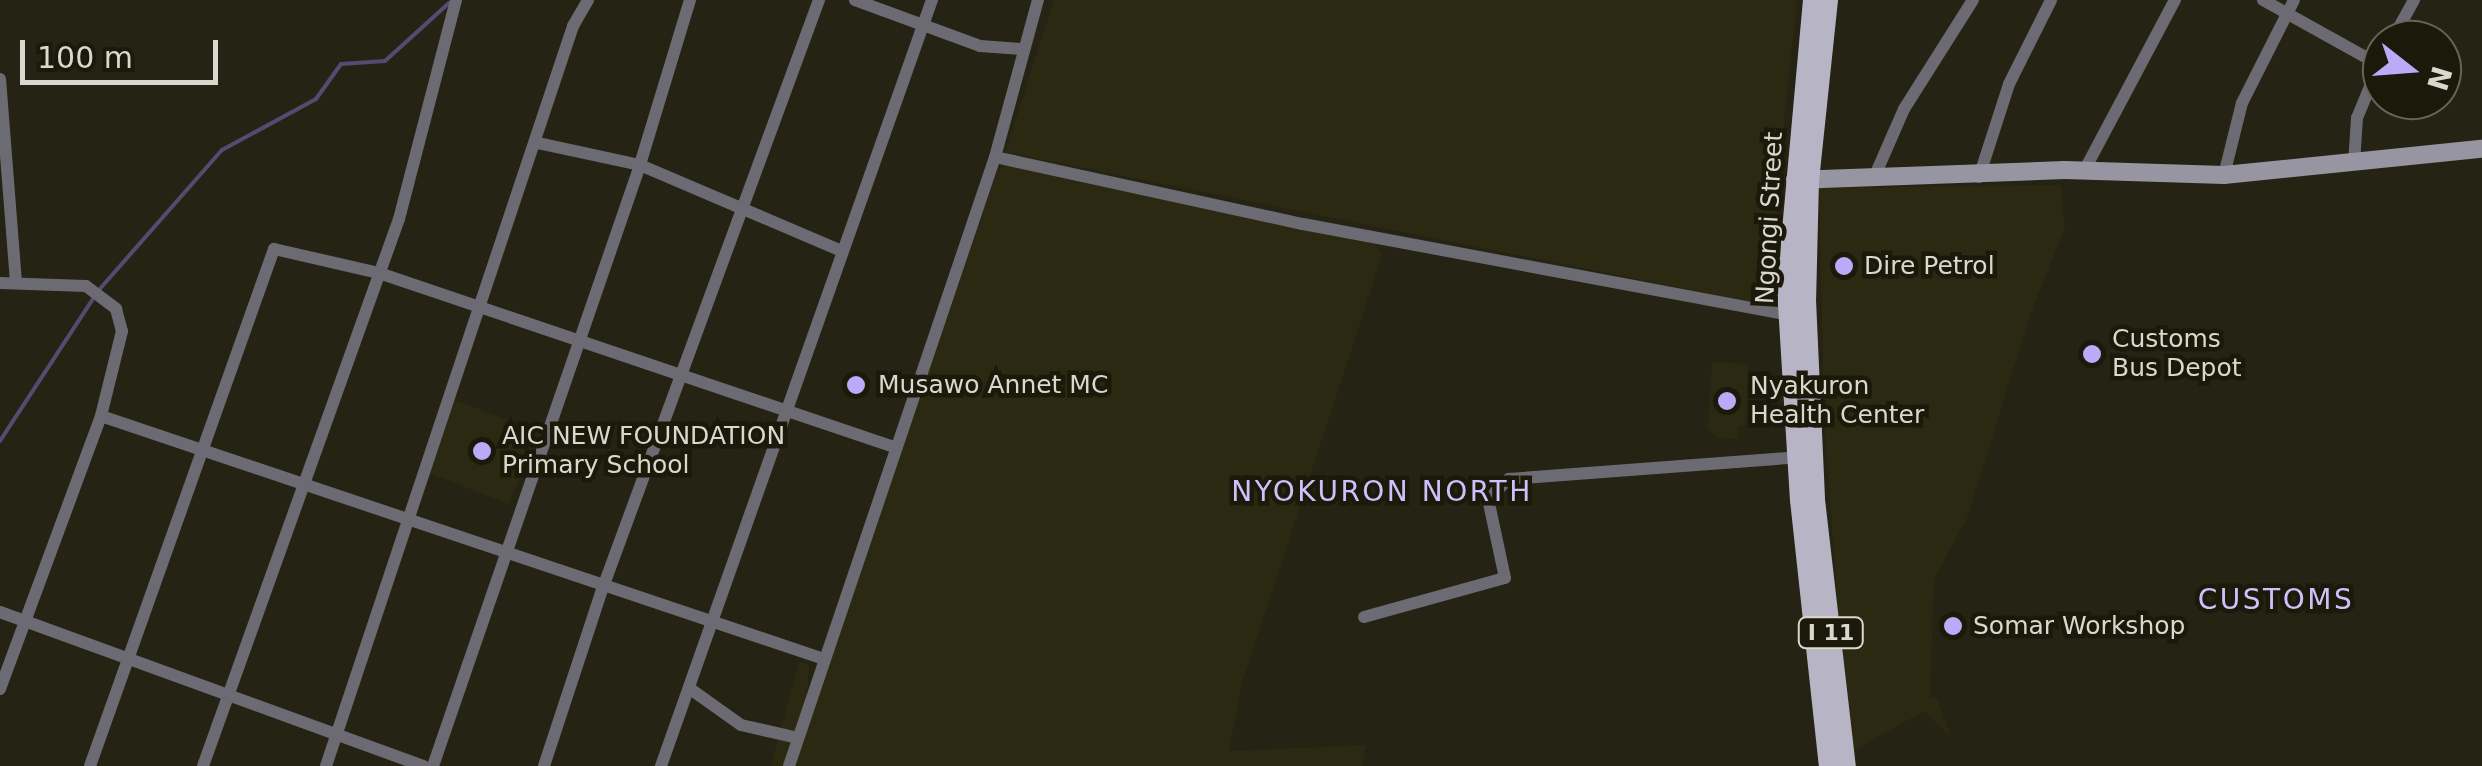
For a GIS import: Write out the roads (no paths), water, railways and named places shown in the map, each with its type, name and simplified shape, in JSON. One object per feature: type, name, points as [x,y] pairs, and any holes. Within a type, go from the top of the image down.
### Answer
[{"type":"main road","name":"Ngongi Street","points":[[1808,500],[1798,315],[1813,0]]},
{"type":"main road","name":"Ngongi Street","points":[[1802,180],[1828,0]]},
{"type":"main road","name":"I 11","points":[[1808,500],[1828,766]]},
{"type":"main road","name":"I 11","points":[[1808,500],[1846,766]]},
{"type":"street","points":[[203,766],[378,273],[456,0]]},
{"type":"street","points":[[326,766],[538,143],[573,26],[588,0]]},
{"type":"street","points":[[433,766],[582,342],[690,0]]},
{"type":"street","points":[[544,766],[602,590],[685,377],[740,209],[819,0]]},
{"type":"street","points":[[855,0],[980,46],[1020,49]]},
{"type":"street","points":[[661,766],[789,415],[932,0]]},
{"type":"street","points":[[789,766],[995,157],[1020,49],[1038,0]]},
{"type":"street","points":[[1873,180],[1904,109],[1972,0]]},
{"type":"street","points":[[1978,177],[2009,84],[2050,0]]},
{"type":"street","points":[[2084,170],[2174,0]]},
{"type":"street","points":[[2263,0],[2362,52]]},
{"type":"street","points":[[2224,175],[2242,103],[2294,0]]},
{"type":"street","points":[[0,79],[16,282]]},
{"type":"street","points":[[2354,164],[2357,118],[2362,106]]},
{"type":"street","points":[[538,143],[640,166],[842,252]]},
{"type":"street","points":[[1802,180],[1978,177],[2084,170],[2224,175],[2482,149]]},
{"type":"street","points":[[995,157],[1302,224],[1798,315]]},
{"type":"street","points":[[90,766],[274,249],[378,273],[789,415],[894,447]]},
{"type":"street","points":[[0,283],[70,280],[98,291],[116,309],[122,331],[102,416],[0,690]]},
{"type":"street","points":[[102,416],[410,519],[602,590],[824,659]]},
{"type":"street","points":[[1364,617],[1504,578],[1488,499],[1509,479],[1806,457]]},
{"type":"street","points":[[0,612],[424,766]]},
{"type":"street","points":[[689,688],[741,725],[798,738]]},
{"type":"waterway","points":[[0,441],[98,291],[222,150],[316,99],[341,64],[385,61],[449,3]]},
{"type":"place","name":"Dire Petrol","points":[[1844,266]]},
{"type":"place","name":"Customs Bus Depot","points":[[2092,354]]},
{"type":"place","name":"Musawo Annet MC","points":[[856,385]]},
{"type":"place","name":"Nyakuron Health Center","points":[[1727,401]]},
{"type":"place","name":"AIC NEW FOUNDATION Primary School","points":[[482,451]]},
{"type":"place","name":"Somar Workshop","points":[[1953,626]]},
{"type":"district","name":"NYOKURON NORTH","points":[[1382,492]]},
{"type":"district","name":"CUSTOMS","points":[[2276,600]]}]
